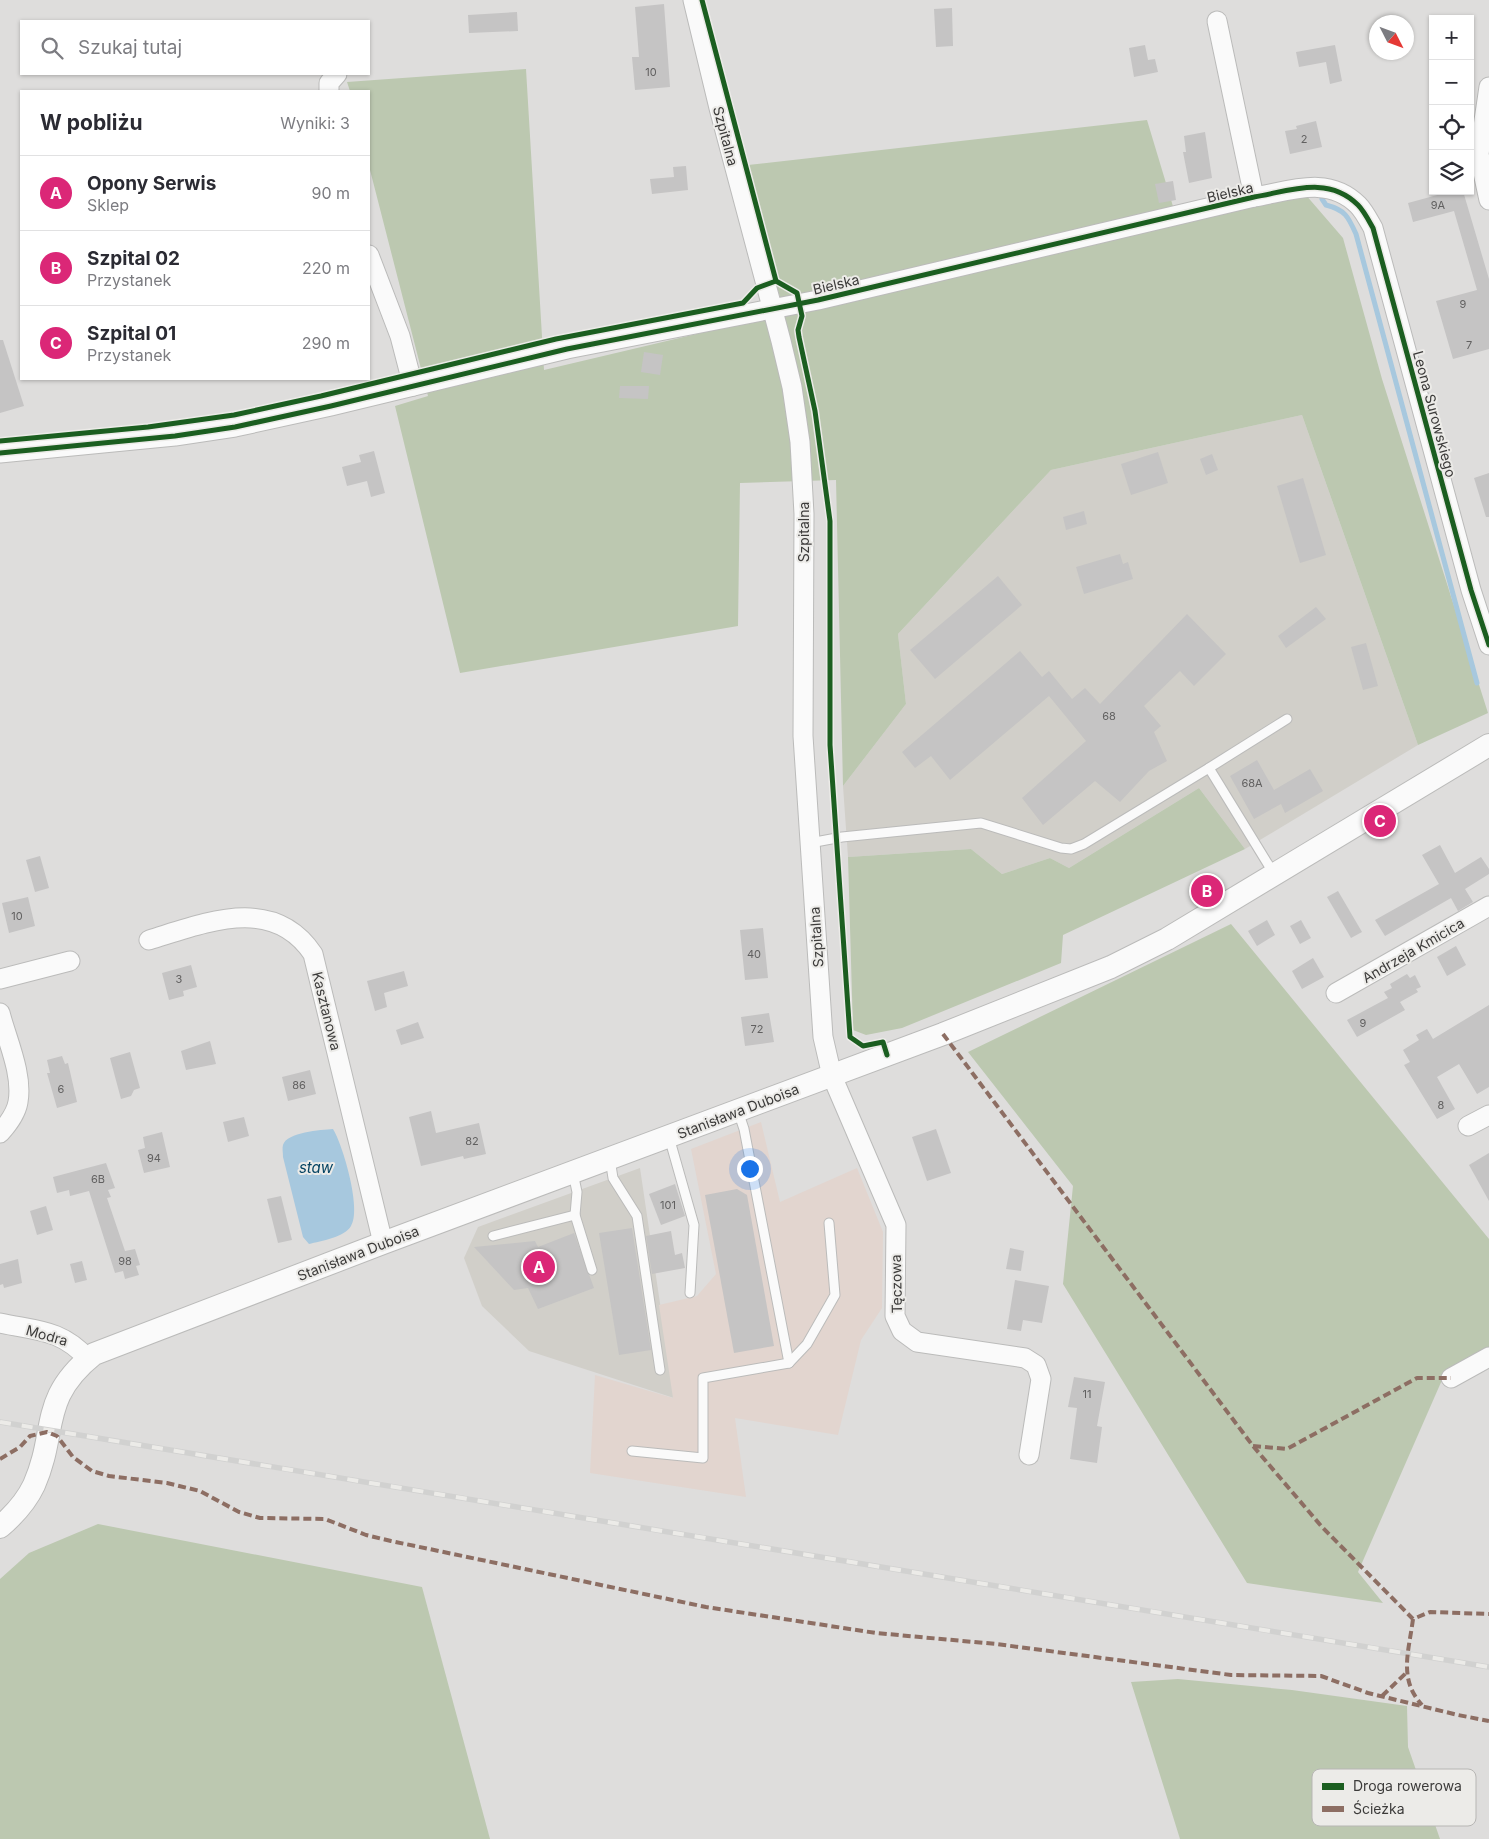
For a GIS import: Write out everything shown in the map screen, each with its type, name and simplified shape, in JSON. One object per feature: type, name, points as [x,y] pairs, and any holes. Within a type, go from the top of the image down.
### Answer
[{"type":"street","name":"Szpitalna","points":[[693,0],[719,108],[792,387],[803,478],[802,736],[823,1037],[832,1076]]},
{"type":"street","points":[[1217,21],[1254,197]]},
{"type":"street","points":[[328,90],[329,83],[336,75]]},
{"type":"street","points":[[1489,87],[1479,154],[1489,200]]},
{"type":"street","name":"Bielska","points":[[0,454],[175,436],[235,427],[567,349],[772,309],[1254,197],[1316,186],[1335,190],[1347,197]]},
{"type":"street","name":"Leona Surowskiego","points":[[1347,197],[1359,206],[1373,228],[1471,590],[1489,645]]},
{"type":"street","points":[[370,258],[400,336],[412,386]]},
{"type":"street","name":"Stanisława Duboisa","points":[[0,1527],[25,1502],[33,1486],[57,1398],[73,1372],[88,1359],[104,1349],[832,1076],[1112,967],[1167,939],[1489,745]]},
{"type":"street","name":"Andrzeja Kmicica","points":[[1336,993],[1489,906]]},
{"type":"street","name":"Kasztanowa","points":[[149,940],[219,919],[255,917],[292,930],[303,939],[313,954],[383,1243]]},
{"type":"street","points":[[0,979],[70,961]]},
{"type":"street","points":[[0,1013],[15,1069],[18,1103],[8,1124],[0,1133]]},
{"type":"street","name":"Tęczowa","points":[[832,1076],[896,1225],[895,1316],[902,1331],[917,1342],[1025,1358],[1036,1365],[1041,1379],[1029,1455]]},
{"type":"street","points":[[1468,1126],[1489,1115]]},
{"type":"street","name":"Modra","points":[[0,1323],[63,1337],[74,1343],[88,1359]]},
{"type":"street","points":[[1451,1378],[1489,1357]]},
{"type":"lane","points":[[809,844],[842,837],[981,823],[1046,844],[1070,849],[1084,844],[1288,719]]},
{"type":"lane","points":[[1209,768],[1274,874]]},
{"type":"lane","points":[[738,1111],[744,1129],[789,1363]]},
{"type":"lane","points":[[669,1137],[694,1225],[690,1293]]},
{"type":"lane","points":[[610,1159],[613,1178],[637,1216],[660,1370]]},
{"type":"lane","points":[[572,1173],[577,1192],[575,1215],[592,1270]]},
{"type":"lane","points":[[493,1236],[575,1215]]},
{"type":"lane","points":[[632,1451],[703,1458],[704,1378],[789,1363],[807,1344],[835,1296],[829,1223]]},
{"type":"shaded area","points":[[1302,415],[1418,745],[1245,849],[1199,788],[1069,868],[1050,858],[1002,874],[971,849],[848,857],[843,786],[906,704],[898,634],[1051,470]]},
{"type":"shaded area","points":[[761,1122],[780,1202],[857,1168],[883,1232],[882,1308],[861,1340],[838,1435],[735,1418],[746,1497],[590,1473],[595,1375],[673,1398],[659,1305],[697,1296],[716,1274],[691,1149]]},
{"type":"shaded area","points":[[640,1168],[674,1398],[529,1351],[482,1306],[464,1258],[478,1227]]},
{"type":"green space","points":[[526,69],[544,370],[785,313],[739,166],[1147,120],[1178,223],[1305,194],[1343,238],[1382,379],[1488,713],[1418,745],[1302,415],[1051,470],[898,634],[906,704],[843,786],[836,480],[740,483],[738,626],[460,673],[395,406],[428,396],[370,170],[370,90],[350,90],[347,82]]},
{"type":"green space","points":[[1199,788],[1245,849],[1063,935],[1061,963],[902,1028],[866,1035],[853,1030],[848,857],[971,849],[1002,874],[1050,858],[1069,868]]},
{"type":"green space","points":[[1231,924],[1489,1239],[1489,1354],[1442,1380],[1358,1572],[1383,1603],[1247,1583],[1063,1284],[1073,1186],[968,1052]]},
{"type":"green space","points":[[98,1524],[422,1587],[490,1839],[0,1839],[0,1579],[29,1553]]},
{"type":"green space","points":[[1178,1679],[1292,1690],[1407,1706],[1408,1747],[1416,1769],[1312,1769],[1312,1826],[1435,1826],[1440,1839],[1180,1839],[1131,1682]]},
{"type":"water","name":"staw","points":[[333,1129],[342,1149],[350,1178],[353,1192],[354,1218],[351,1226],[344,1233],[309,1244],[303,1237],[283,1157],[283,1146],[286,1141],[297,1134]]},
{"type":"building","points":[[664,4],[670,87],[635,90],[632,57],[639,57],[635,7]]},
{"type":"building","points":[[952,8],[953,46],[936,47],[934,9]]},
{"type":"building","points":[[517,12],[518,31],[469,33],[468,15]]},
{"type":"building","points":[[1145,45],[1148,60],[1155,59],[1158,72],[1134,77],[1129,48]]},
{"type":"building","points":[[1335,45],[1342,81],[1330,84],[1326,62],[1299,67],[1296,52]]},
{"type":"building","points":[[1316,121],[1322,147],[1290,154],[1285,131],[1297,129],[1296,126]]},
{"type":"building","points":[[1205,132],[1212,178],[1189,183],[1183,152],[1186,152],[1184,136]]},
{"type":"building","points":[[686,166],[688,190],[652,194],[650,179],[674,177],[673,167]]},
{"type":"building","points":[[1173,181],[1176,200],[1159,203],[1155,184]]},
{"type":"building","points":[[1437,195],[1464,195],[1489,279],[1489,349],[1453,359],[1436,301],[1477,290],[1454,211],[1413,222],[1408,203]]},
{"type":"building","points":[[0,340],[3,340],[24,406],[0,413]]},
{"type":"building","points":[[644,352],[663,355],[660,375],[641,372]]},
{"type":"building","points":[[620,386],[649,386],[648,399],[619,398]]},
{"type":"building","points":[[374,451],[385,493],[371,497],[367,481],[347,486],[342,467],[361,462],[359,455]]},
{"type":"building","points":[[1158,452],[1168,483],[1131,495],[1121,464]]},
{"type":"building","points":[[1212,454],[1218,470],[1206,475],[1200,459]]},
{"type":"building","points":[[1489,473],[1489,517],[1486,517],[1474,478]]},
{"type":"building","points":[[1303,478],[1326,555],[1300,563],[1277,486]]},
{"type":"building","points":[[1084,511],[1087,524],[1066,530],[1063,517]]},
{"type":"building","points":[[1120,554],[1123,564],[1128,562],[1133,579],[1084,594],[1076,567]]},
{"type":"building","points":[[998,576],[1022,605],[935,679],[910,650]]},
{"type":"building","points":[[1316,607],[1326,619],[1286,648],[1278,636]]},
{"type":"building","points":[[1187,614],[1226,654],[1194,686],[1180,671],[1144,706],[1161,726],[1154,732],[1167,761],[1149,771],[1120,802],[1095,781],[1043,825],[1022,798],[1086,741],[1049,696],[950,780],[931,756],[915,768],[902,752],[1020,651],[1042,677],[1049,671],[1072,699],[1085,688],[1100,704]]},
{"type":"building","points":[[1366,643],[1378,686],[1363,690],[1351,647]]},
{"type":"building","points":[[1257,760],[1274,790],[1310,769],[1323,791],[1285,813],[1281,804],[1254,819],[1230,776]]},
{"type":"building","points":[[1440,845],[1455,873],[1481,857],[1489,869],[1489,874],[1465,889],[1473,902],[1458,911],[1451,898],[1385,936],[1375,920],[1439,884],[1422,855]]},
{"type":"building","points":[[40,856],[49,888],[35,892],[26,860]]},
{"type":"building","points":[[1338,891],[1362,932],[1351,938],[1327,897]]},
{"type":"building","points":[[28,897],[35,926],[9,933],[2,903]]},
{"type":"building","points":[[1267,920],[1275,935],[1257,946],[1248,931]]},
{"type":"building","points":[[1301,920],[1311,938],[1300,944],[1290,926]]},
{"type":"building","points":[[763,928],[768,978],[745,980],[740,930]]},
{"type":"building","points":[[1456,946],[1466,965],[1447,976],[1437,957]]},
{"type":"building","points":[[1313,958],[1324,977],[1302,989],[1292,971]]},
{"type":"building","points":[[191,965],[197,987],[183,991],[184,996],[169,1000],[162,973]]},
{"type":"building","points":[[404,971],[408,986],[384,993],[387,1007],[375,1011],[367,981]]},
{"type":"building","points":[[1407,974],[1410,978],[1415,975],[1421,987],[1416,989],[1418,992],[1400,1002],[1405,1010],[1357,1037],[1347,1020],[1388,998],[1384,992],[1392,988],[1390,984]]},
{"type":"building","points":[[1489,1005],[1489,1087],[1477,1094],[1459,1064],[1437,1077],[1455,1109],[1437,1119],[1404,1065],[1410,1062],[1403,1050],[1419,1040],[1416,1035],[1427,1029],[1433,1039]]},
{"type":"building","points":[[769,1013],[774,1042],[745,1046],[741,1017]]},
{"type":"building","points":[[418,1022],[424,1038],[401,1045],[396,1030]]},
{"type":"building","points":[[210,1041],[216,1064],[186,1070],[181,1051]]},
{"type":"building","points":[[130,1052],[140,1088],[134,1090],[131,1096],[121,1099],[110,1058]]},
{"type":"building","points":[[62,1056],[65,1064],[68,1063],[77,1102],[57,1108],[47,1073],[50,1073],[47,1060]]},
{"type":"building","points":[[310,1070],[316,1094],[288,1101],[282,1077]]},
{"type":"building","points":[[431,1111],[436,1133],[479,1123],[486,1154],[464,1159],[463,1156],[421,1166],[409,1117]]},
{"type":"building","points":[[244,1117],[249,1136],[228,1142],[223,1122]]},
{"type":"building","points":[[936,1129],[951,1173],[927,1181],[912,1137]]},
{"type":"building","points":[[162,1132],[170,1167],[144,1173],[138,1150],[145,1148],[143,1137]]},
{"type":"building","points":[[1489,1153],[1489,1201],[1469,1165]]},
{"type":"building","points":[[106,1163],[115,1188],[108,1190],[111,1197],[107,1198],[125,1251],[135,1249],[140,1265],[136,1266],[139,1275],[125,1279],[123,1271],[115,1273],[89,1191],[70,1196],[69,1190],[57,1193],[53,1177]]},
{"type":"building","points":[[675,1184],[685,1216],[661,1225],[649,1194]]},
{"type":"building","points":[[737,1189],[747,1195],[774,1346],[734,1353],[705,1195]]},
{"type":"building","points":[[281,1196],[292,1240],[278,1243],[267,1199]]},
{"type":"building","points":[[46,1206],[53,1230],[37,1235],[30,1211]]},
{"type":"building","points":[[632,1228],[651,1350],[619,1355],[599,1233]]},
{"type":"building","points":[[671,1231],[675,1255],[682,1253],[685,1268],[652,1274],[646,1236]]},
{"type":"building","points":[[574,1233],[594,1288],[538,1309],[528,1288],[514,1290],[474,1247],[535,1241],[538,1247]]},
{"type":"building","points":[[1010,1248],[1024,1251],[1021,1271],[1006,1269]]},
{"type":"building","points":[[18,1259],[22,1283],[4,1288],[3,1284],[0,1285],[0,1264]]},
{"type":"building","points":[[82,1261],[87,1280],[75,1283],[70,1264]]},
{"type":"building","points":[[1015,1280],[1049,1286],[1042,1323],[1023,1320],[1021,1331],[1007,1329]]},
{"type":"building","points":[[1074,1377],[1105,1382],[1097,1426],[1102,1427],[1097,1463],[1070,1459],[1077,1408],[1068,1407]]},
{"type":"waterway","points":[[1322,199],[1326,205],[1338,209],[1345,215],[1356,234],[1477,683]]},
{"type":"railway","points":[[0,1422],[1489,1667]]},
{"type":"marked path","points":[[943,1034],[1253,1446],[1322,1527],[1413,1619],[1430,1612],[1489,1614]]},
{"type":"marked path","points":[[1253,1446],[1287,1449],[1417,1378],[1451,1378]]},
{"type":"marked path","points":[[0,1459],[20,1447],[30,1436],[47,1432],[57,1436],[73,1457],[92,1471],[109,1476],[167,1483],[200,1491],[239,1512],[260,1518],[325,1519],[366,1535],[391,1541],[706,1607],[876,1633],[996,1644],[1231,1675],[1321,1676],[1368,1693],[1489,1721]]},
{"type":"marked path","points":[[1413,1619],[1407,1664],[1408,1675],[1410,1685],[1422,1705]]},
{"type":"marked path","points":[[1382,1696],[1406,1673]]},
{"type":"cycle path","points":[[702,0],[776,281],[797,293],[802,316],[798,330],[815,411],[830,521],[830,745],[850,1037],[863,1046],[883,1042],[887,1055]]},
{"type":"cycle path","points":[[0,453],[175,436],[235,427],[331,406],[567,349],[818,300],[1254,197],[1295,189],[1321,188],[1334,190],[1358,205],[1373,228],[1471,590],[1489,645]]},
{"type":"cycle path","points":[[0,441],[148,427],[234,415],[556,339],[743,303],[757,288],[776,281]]},
{"type":"place","name":"Szpital 01","points":[[1380,821]]},
{"type":"place","name":"Szpital 02","points":[[1207,891]]},
{"type":"place","name":"Opony Serwis","points":[[539,1267]]}]
